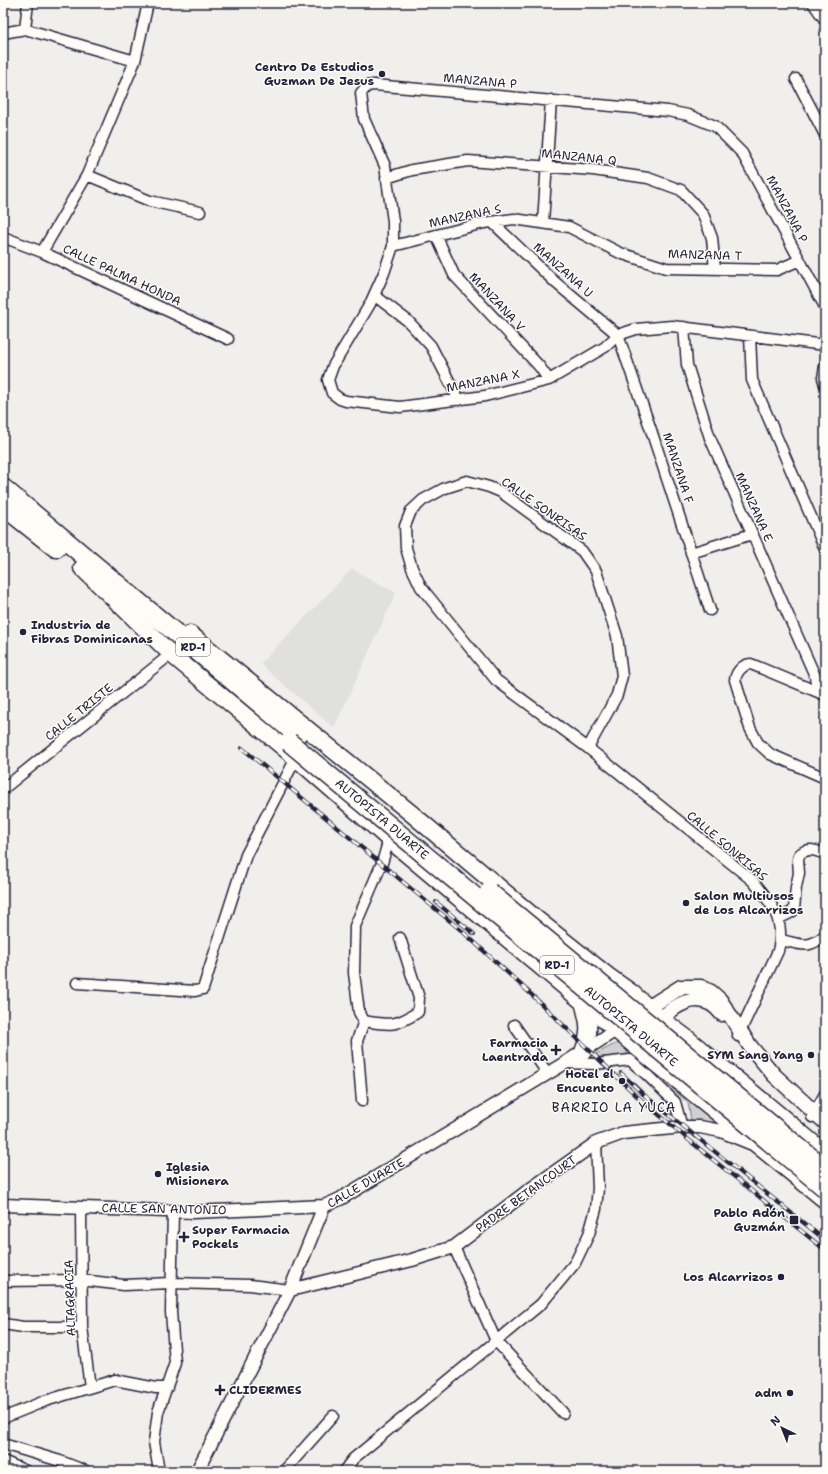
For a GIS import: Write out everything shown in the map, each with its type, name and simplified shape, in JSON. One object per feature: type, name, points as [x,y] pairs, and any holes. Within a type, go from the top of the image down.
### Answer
[{"type":"highway","name":"RD-1","points":[[3,488],[85,563],[294,745]]},
{"type":"highway","name":"RD-1","points":[[3,506],[85,563]]},
{"type":"highway","name":"AUTOPISTA DUARTE","points":[[294,745],[605,987],[825,1169]]},
{"type":"highway","name":"AUTOPISTA DUARTE","points":[[294,745],[825,1188]]},
{"type":"main road","points":[[85,563],[171,654],[294,745],[390,839],[616,1030],[632,1053],[694,1094],[825,1200]]},
{"type":"main road","points":[[85,563],[190,634],[412,814],[539,920],[608,976],[632,993],[643,1011],[660,1018],[825,1153]]},
{"type":"main road","points":[[515,945],[534,950],[537,950],[543,946],[548,938],[548,935],[539,920]]},
{"type":"main road","points":[[616,1030],[681,987],[701,987],[711,992],[720,1000],[739,1034],[746,1052],[768,1078],[812,1115],[825,1130]]},
{"type":"main road","points":[[632,1053],[660,1018],[682,1003],[692,1000],[703,1000],[713,1004],[739,1034]]},
{"type":"main road","points":[[583,1002],[589,1022],[589,1033],[583,1052]]},
{"type":"main road","points":[[632,1053],[643,1011]]},
{"type":"main road","points":[[694,1094],[689,1083],[707,1063],[716,1063]]},
{"type":"main road","points":[[812,1115],[825,1122]]},
{"type":"street","points":[[25,30],[28,3]]},
{"type":"street","points":[[42,252],[88,175],[135,61],[148,3]]},
{"type":"street","points":[[813,3],[825,20]]},
{"type":"street","points":[[3,33],[25,30],[135,61]]},
{"type":"street","points":[[796,79],[825,135]]},
{"type":"street","name":"MANZANA P","points":[[340,399],[332,393],[328,380],[330,373],[336,360],[374,296],[393,246],[393,221],[385,166],[364,119],[361,93],[367,86],[374,85],[668,111],[688,114],[715,126],[742,153],[825,307]]},
{"type":"street","points":[[543,223],[551,100]]},
{"type":"street","name":"MANZANA Q","points":[[386,178],[412,170],[468,161],[593,170],[648,178],[681,190],[703,214],[712,238],[715,269]]},
{"type":"street","points":[[88,175],[150,201],[200,212]]},
{"type":"street","name":"MANZANA S","points":[[393,246],[492,222],[514,219],[543,223]]},
{"type":"street","name":"MANZANA U","points":[[492,222],[556,282],[618,335]]},
{"type":"street","name":"MANZANA T","points":[[543,223],[569,227],[620,253],[666,268],[777,270],[800,260]]},
{"type":"street","name":"MANZANA V","points":[[436,235],[454,275],[539,366],[549,380]]},
{"type":"street","name":"CALLE PALMA HONDA","points":[[3,236],[42,252],[228,339]]},
{"type":"street","points":[[374,296],[408,322],[431,346],[459,400]]},
{"type":"street","points":[[618,335],[636,329],[672,326],[825,345]]},
{"type":"street","name":"MANZANA E","points":[[684,327],[686,365],[710,438],[815,676],[821,693]]},
{"type":"street","name":"MANZANA X","points":[[340,399],[400,407],[485,396],[549,380],[605,347],[618,335]]},
{"type":"street","name":"MANZANA F","points":[[618,335],[710,610]]},
{"type":"street","points":[[750,336],[752,380],[825,549]]},
{"type":"street","points":[[825,366],[823,378],[825,385]]},
{"type":"street","name":"CALLE SONRISAS","points":[[588,748],[617,695],[622,676],[617,636],[596,571],[582,551],[501,492],[467,480],[445,488],[423,500],[410,512],[405,526],[406,548],[412,568],[421,587],[496,680],[588,748],[752,880],[766,896],[778,919],[781,940],[778,951],[739,1034]]},
{"type":"street","points":[[691,553],[752,534]]},
{"type":"street","name":"CALLE TRISTE","points":[[3,789],[171,654]]},
{"type":"street","points":[[821,693],[751,664],[747,664],[743,667],[736,675],[735,680],[750,728],[758,743],[770,754],[825,778]]},
{"type":"street","points":[[77,983],[194,991],[203,989],[246,855],[294,745]]},
{"type":"street","points":[[362,1100],[357,1041],[364,1021],[359,1012],[354,973],[355,926],[382,863],[390,839]]},
{"type":"street","points":[[778,919],[794,910],[799,873],[799,855],[807,850],[814,850],[825,854]]},
{"type":"street","points":[[781,940],[807,945],[819,940],[825,935]]},
{"type":"street","points":[[364,1021],[386,1024],[403,1021],[418,1012],[419,998],[400,938]]},
{"type":"street","points":[[514,1025],[548,1074]]},
{"type":"street","name":"CALLE DUARTE","points":[[197,1471],[290,1290],[324,1206],[340,1200],[548,1074],[616,1030]]},
{"type":"street","points":[[565,1063],[595,1064],[632,1053],[646,1074],[675,1102],[682,1127]]},
{"type":"street","points":[[812,1115],[825,1094]]},
{"type":"street","name":"PADRE BETANCOURT","points":[[290,1290],[412,1260],[454,1247],[596,1142],[623,1133],[682,1127],[700,1127],[721,1131],[762,1148]]},
{"type":"street","points":[[344,1471],[353,1459],[541,1304],[575,1263],[589,1234],[596,1209],[598,1188],[596,1142]]},
{"type":"street","name":"CALLE SAN ANTONIO","points":[[3,1205],[172,1211],[324,1206]]},
{"type":"street","name":"ALTAGRACIA","points":[[81,1208],[82,1327],[90,1387]]},
{"type":"street","points":[[159,1471],[154,1442],[158,1412],[175,1363],[171,1312],[172,1211]]},
{"type":"street","points":[[454,1247],[496,1341],[562,1413]]},
{"type":"street","points":[[3,1281],[81,1280],[124,1285],[171,1283],[250,1286],[290,1290]]},
{"type":"street","points":[[3,1324],[23,1327],[82,1327]]},
{"type":"street","points":[[3,1418],[45,1401],[115,1380],[156,1388],[167,1388]]},
{"type":"street","points":[[284,1471],[333,1416]]},
{"type":"street","points":[[3,1444],[60,1460],[86,1471]]},
{"type":"street","points":[[3,1461],[26,1471]]},
{"type":"shaded area","points":[[352,569],[396,593],[334,728],[260,664]]},
{"type":"shaded area","points":[[623,1040],[629,1046],[626,1056],[588,1058]]},
{"type":"shaded area","points":[[649,1067],[724,1125],[691,1120],[688,1103]]},
{"type":"railway","points":[[242,748],[462,931],[533,996],[639,1098],[825,1250]]},
{"type":"railway","points":[[436,902],[474,934]]},
{"type":"railway","points":[[621,1073],[643,1094],[825,1240]]},
{"type":"place","name":"Centro De Estudios Guzman De Jesus","points":[[382,74]]},
{"type":"place","name":"Industria de Fibras Dominicanas","points":[[23,632]]},
{"type":"place","name":"Salon Multiusos de Los Alcarrizos","points":[[686,903]]},
{"type":"place","name":"Farmacia Laentrada","points":[[556,1050]]},
{"type":"place","name":"SYM Sang Yang","points":[[811,1055]]},
{"type":"place","name":"Hotel el Encuento","points":[[622,1081]]},
{"type":"place","name":"Iglesia Misionera","points":[[158,1174]]},
{"type":"place","name":"Pablo Adón Guzmán","points":[[794,1220]]},
{"type":"place","name":"Super Farmacia Pockels","points":[[184,1237]]},
{"type":"place","name":"Los Alcarrizos","points":[[781,1277]]},
{"type":"place","name":"CLIDERMES","points":[[220,1390]]},
{"type":"place","name":"adm","points":[[790,1393]]},
{"type":"district","name":"BARRIO LA YUCA","points":[[614,1107]]}]
